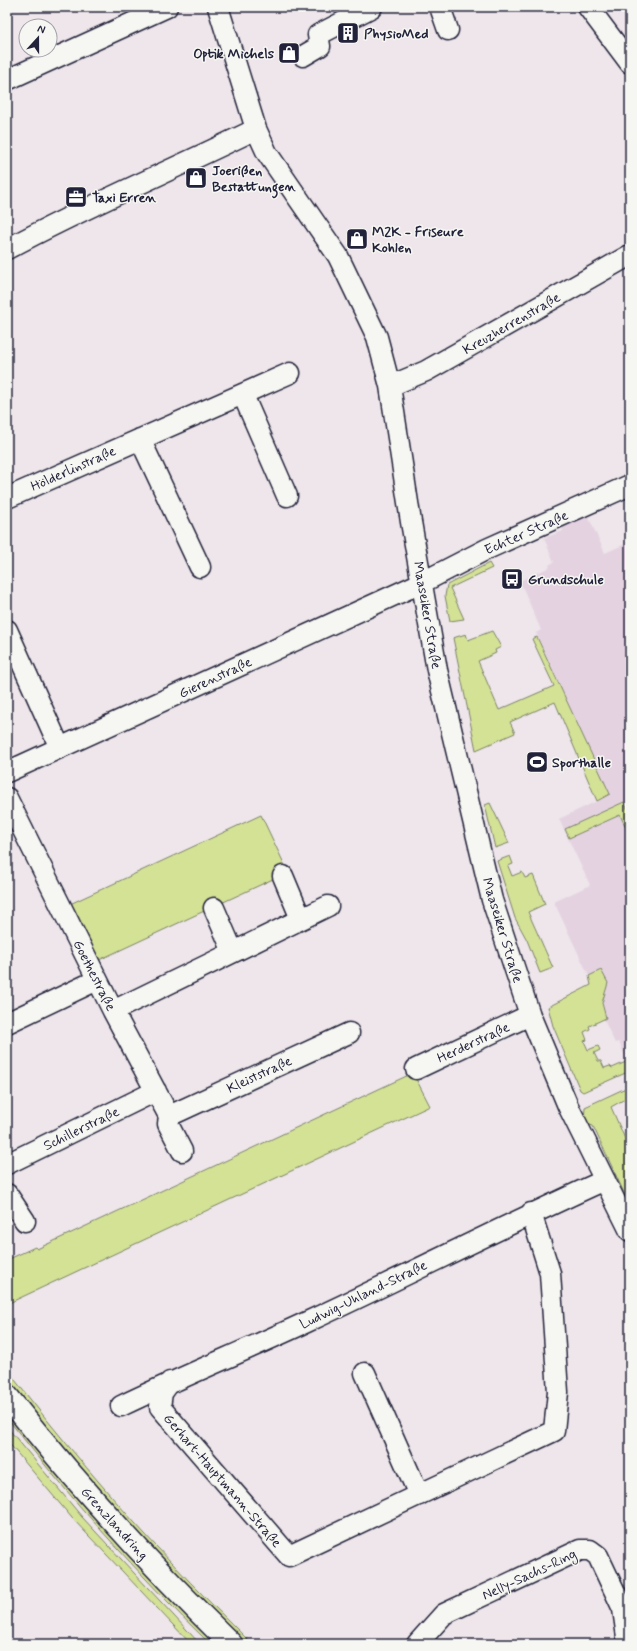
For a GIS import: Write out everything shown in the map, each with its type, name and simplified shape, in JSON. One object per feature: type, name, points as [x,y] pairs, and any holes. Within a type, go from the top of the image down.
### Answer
[{"type":"main road","name":"Grenzlandring","points":[[7,1396],[43,1442],[163,1576],[231,1644]]},
{"type":"street","points":[[7,80],[167,7]]},
{"type":"street","name":"Maaseiker Straße","points":[[218,7],[256,129],[267,153],[338,256],[377,337],[390,386],[411,522],[423,582],[437,670],[492,900],[530,1015],[568,1106],[630,1231]]},
{"type":"street","points":[[302,56],[320,46],[318,35],[372,7]]},
{"type":"street","points":[[588,7],[630,63]]},
{"type":"street","points":[[440,8],[448,30]]},
{"type":"street","points":[[7,249],[129,188],[203,155],[256,129]]},
{"type":"street","name":"Kreuzherrenstraße","points":[[390,386],[426,371],[630,255]]},
{"type":"street","name":"Hölderlinstraße","points":[[7,498],[290,373]]},
{"type":"street","points":[[243,395],[287,496]]},
{"type":"street","points":[[140,439],[200,567]]},
{"type":"street","name":"Echter Straße","points":[[423,582],[487,549],[630,485]]},
{"type":"street","name":"Gierenstraße","points":[[7,772],[423,582]]},
{"type":"street","points":[[7,630],[60,748]]},
{"type":"street","name":"Goethestraße","points":[[7,798],[112,1011],[169,1116],[168,1124],[182,1152]]},
{"type":"street","points":[[283,876],[301,919]]},
{"type":"street","points":[[112,1011],[328,906]]},
{"type":"street","points":[[214,908],[233,952]]},
{"type":"street","points":[[7,1023],[97,980]]},
{"type":"street","name":"Herderstraße","points":[[416,1069],[530,1015]]},
{"type":"street","name":"Kleiststraße","points":[[169,1116],[349,1033]]},
{"type":"street","name":"Schillerstraße","points":[[7,1164],[156,1091]]},
{"type":"street","name":"Ludwig-Uhland-Straße","points":[[121,1406],[170,1382],[308,1322],[531,1213],[605,1180]]},
{"type":"street","points":[[7,1194],[25,1221]]},
{"type":"street","name":"Gerhart-Hauptmann-Straße","points":[[170,1382],[162,1393],[160,1407],[289,1556],[554,1431],[558,1384],[550,1273],[531,1213]]},
{"type":"street","points":[[365,1373],[419,1495]]},
{"type":"street","name":"Nelly-Sachs-Ring","points":[[417,1644],[444,1614],[580,1550],[590,1550],[598,1556],[626,1609],[628,1644]]},
{"type":"shaded area","points":[[587,514],[605,553],[630,542],[630,1057],[626,1059],[619,1042],[615,1043],[604,1020],[606,1017],[602,1003],[601,971],[589,976],[554,902],[590,885],[559,819],[610,795],[536,633],[541,630],[520,581],[550,567],[549,565],[554,562],[544,538],[563,531],[562,526]]},
{"type":"green space","points":[[489,563],[492,568],[450,588],[464,619],[450,621],[445,596],[447,585]]},
{"type":"green space","points":[[492,631],[501,647],[495,650],[496,653],[478,661],[499,710],[554,686],[532,639],[537,637],[610,794],[597,801],[555,702],[510,722],[515,733],[476,750],[453,638],[466,634],[468,640]]},
{"type":"green space","points":[[624,802],[630,814],[630,836],[620,815],[569,838],[565,829]]},
{"type":"green space","points":[[490,803],[509,843],[495,848],[485,805]]},
{"type":"green space","points":[[261,815],[288,872],[99,960],[70,904]]},
{"type":"green space","points":[[510,856],[513,864],[508,866],[512,876],[522,872],[525,878],[533,875],[545,904],[528,912],[553,968],[540,973],[527,940],[515,918],[497,861]]},
{"type":"green space","points":[[601,970],[608,983],[602,1003],[606,1018],[589,1026],[590,1029],[584,1032],[587,1040],[584,1041],[588,1050],[598,1046],[600,1050],[594,1053],[598,1061],[601,1061],[604,1068],[610,1066],[612,1068],[626,1062],[627,1059],[630,1071],[583,1092],[580,1090],[553,1026],[548,1007],[591,985],[589,976]]},
{"type":"green space","points":[[413,1073],[430,1106],[7,1304],[7,1260],[35,1247],[37,1249]]},
{"type":"green space","points":[[630,1086],[630,1096],[611,1107],[630,1150],[630,1211],[624,1203],[626,1197],[593,1126],[584,1123],[585,1107]]},
{"type":"green space","points":[[7,1370],[66,1444],[128,1516],[191,1583],[252,1644],[245,1644],[173,1574],[57,1443],[7,1381]]},
{"type":"green space","points":[[7,1407],[220,1644],[210,1644],[130,1562],[55,1477],[7,1418]]},
{"type":"green space","points":[[7,1427],[82,1517],[200,1644],[191,1644],[72,1518],[7,1441]]},
{"type":"place","name":"PhysioMed","points":[[348,33]]},
{"type":"place","name":"Optik Michels","points":[[289,53]]},
{"type":"place","name":"Joerißen Bestattungen","points":[[196,178]]},
{"type":"place","name":"Taxi Erren","points":[[76,197]]},
{"type":"place","name":"M2K - Friseure Kohlen","points":[[357,239]]},
{"type":"place","name":"Grundschule","points":[[512,579]]},
{"type":"place","name":"Sporthalle","points":[[537,762]]}]
